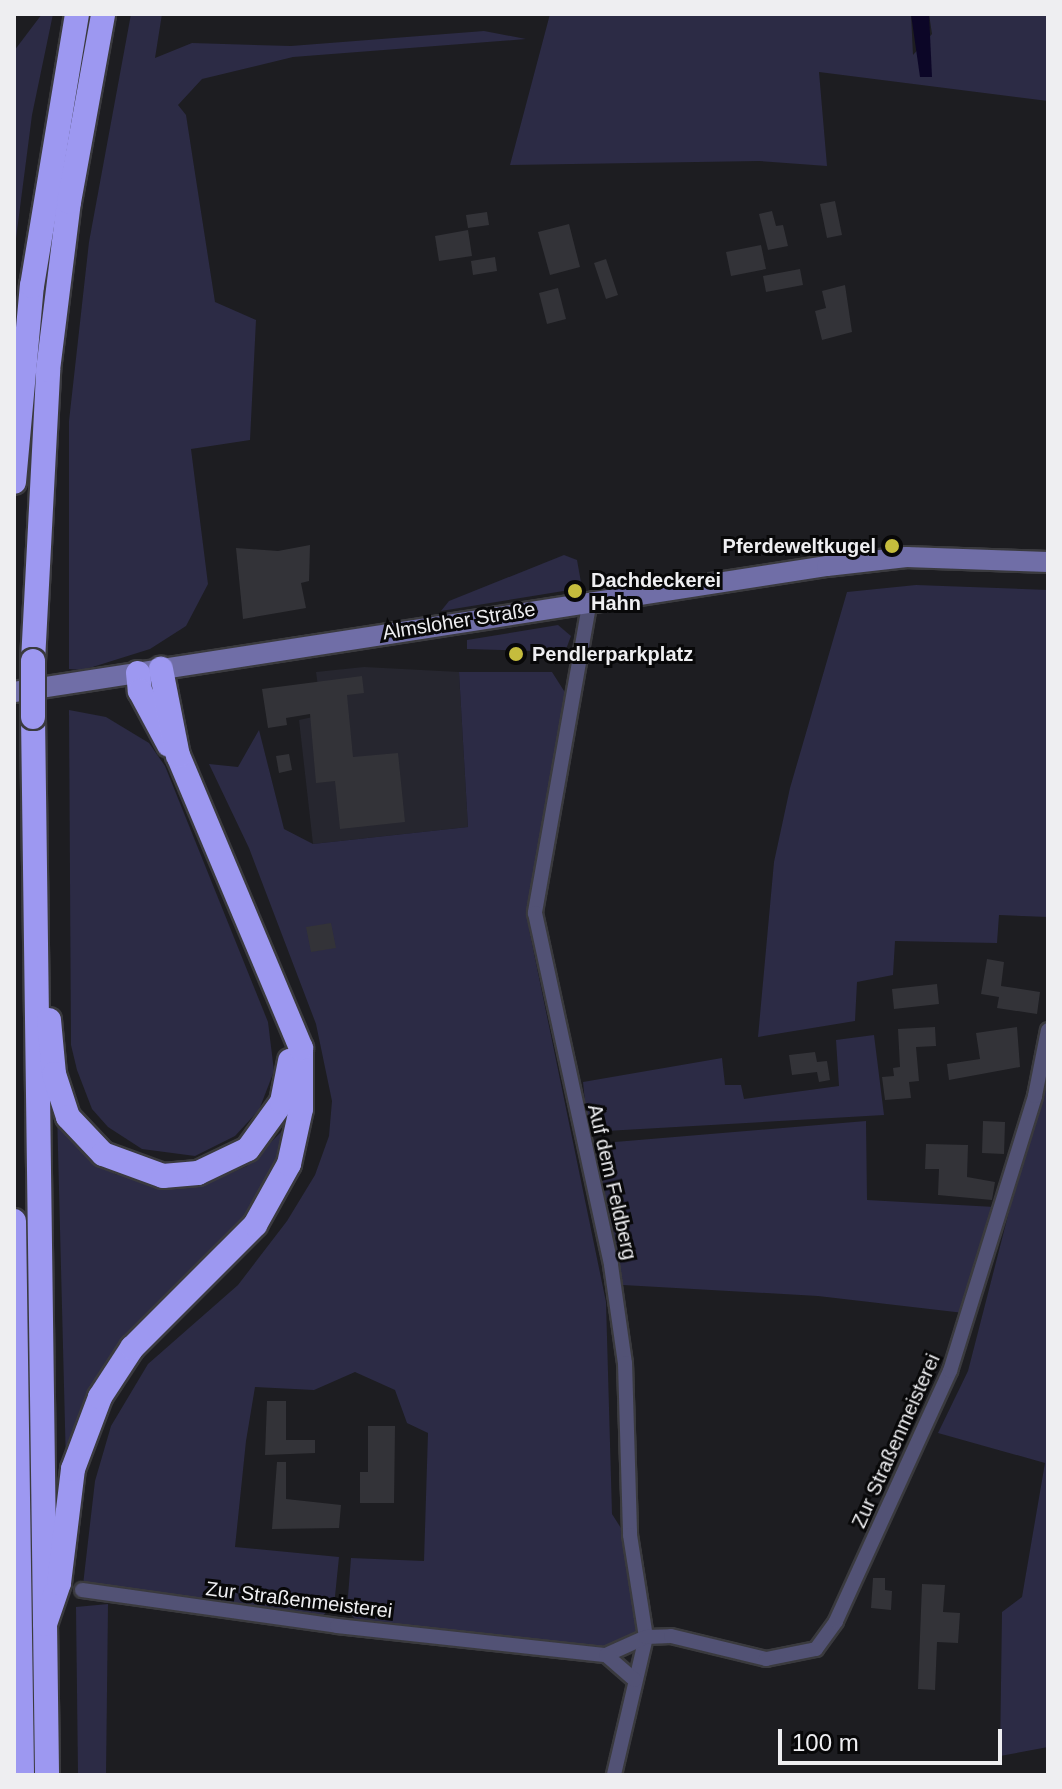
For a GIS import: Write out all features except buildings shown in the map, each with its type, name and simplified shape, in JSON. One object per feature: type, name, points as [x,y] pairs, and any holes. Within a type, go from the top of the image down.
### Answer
[{"type":"highway","points":[[14,482],[32,286],[77,14]]},
{"type":"highway","points":[[47,1775],[32,927],[33,661],[48,370],[69,202],[103,14]]},
{"type":"highway","points":[[45,1624],[59,1583],[73,1469],[100,1397],[132,1348],[255,1225],[289,1164],[303,1076],[290,1014],[178,756],[150,671]]},
{"type":"highway","points":[[32,927],[47,957],[54,1074],[68,1117],[103,1154],[131,1168],[163,1176],[198,1173],[248,1149],[267,1129],[288,1084],[290,1014]]},
{"type":"highway","points":[[14,1221],[22,1775]]},
{"type":"street","name":"Almsloher Straße","points":[[14,692],[590,600],[906,557],[1048,562]]},
{"type":"street","name":"Auf dem Feldberg","points":[[590,600],[535,913],[613,1279],[625,1363],[630,1535],[646,1637],[614,1775]]},
{"type":"street","name":"Zur Straßenmeisterei","points":[[82,1590],[337,1626],[606,1655],[646,1637],[671,1636],[766,1659],[816,1649],[836,1621],[950,1371],[1035,1096],[1048,1030]]},
{"type":"street","points":[[606,1655],[635,1680]]},
{"type":"shaded area","points":[[42,14],[53,14],[32,115],[14,254],[14,51]]},
{"type":"shaded area","points":[[131,14],[162,14],[155,58],[192,43],[291,46],[484,31],[526,39],[293,57],[202,79],[178,105],[186,115],[215,302],[256,320],[250,440],[191,449],[208,584],[186,626],[150,649],[83,670],[69,669],[69,421],[89,242]]},
{"type":"shaded area","points":[[550,14],[911,14],[913,55],[932,34],[929,14],[1048,14],[1048,101],[819,72],[827,166],[759,161],[510,165]]},
{"type":"shaded area","points":[[911,14],[929,14],[932,77],[920,77]]},
{"type":"shaded area","points":[[564,555],[577,560],[582,588],[441,611],[449,601]]},
{"type":"shaded area","points":[[916,585],[1048,590],[1048,917],[999,915],[997,943],[895,941],[893,975],[857,982],[855,1021],[758,1037],[774,862],[790,788],[847,592]]},
{"type":"shaded area","points":[[558,625],[571,636],[565,652],[467,649],[467,640]]},
{"type":"shaded area","points":[[364,667],[459,672],[468,827],[313,844],[299,720],[322,715],[316,672]]},
{"type":"shaded area","points":[[459,672],[552,672],[566,694],[529,929],[606,1302],[612,1514],[626,1536],[639,1630],[629,1640],[599,1650],[357,1622],[347,1609],[351,1558],[424,1561],[428,1433],[407,1423],[395,1390],[355,1372],[314,1390],[255,1387],[246,1441],[235,1547],[339,1557],[334,1606],[322,1616],[83,1585],[95,1481],[111,1426],[148,1364],[238,1285],[287,1221],[315,1175],[329,1136],[332,1101],[316,1024],[249,848],[209,764],[238,767],[259,730],[284,829],[313,844],[468,827]]},
{"type":"shaded area","points":[[69,710],[106,717],[149,743],[165,766],[268,1022],[274,1071],[259,1110],[235,1136],[195,1156],[142,1149],[108,1127],[92,1109],[77,1070],[71,1045]]},
{"type":"shaded area","points":[[874,1035],[884,1115],[588,1132],[583,1082],[722,1058],[725,1085],[741,1085],[744,1099],[839,1086],[836,1040]]},
{"type":"shaded area","points":[[1048,1060],[1048,1747],[1000,1756],[1002,1612],[1022,1597],[1045,1463],[938,1433],[968,1371]]},
{"type":"shaded area","points":[[57,1110],[77,1145],[115,1174],[172,1187],[208,1183],[247,1166],[291,1122],[270,1188],[249,1225],[177,1289],[66,1465]]},
{"type":"shaded area","points":[[866,1121],[867,1200],[995,1207],[964,1313],[818,1296],[623,1285],[591,1144]]},
{"type":"shaded area","points":[[108,1604],[106,1775],[78,1775],[76,1607]]},
{"type":"place","name":"Pferdeweltkugel","points":[[892,546]]},
{"type":"place","name":"Dachdeckerei Hahn","points":[[575,591]]},
{"type":"place","name":"Pendlerparkplatz","points":[[516,654]]}]
